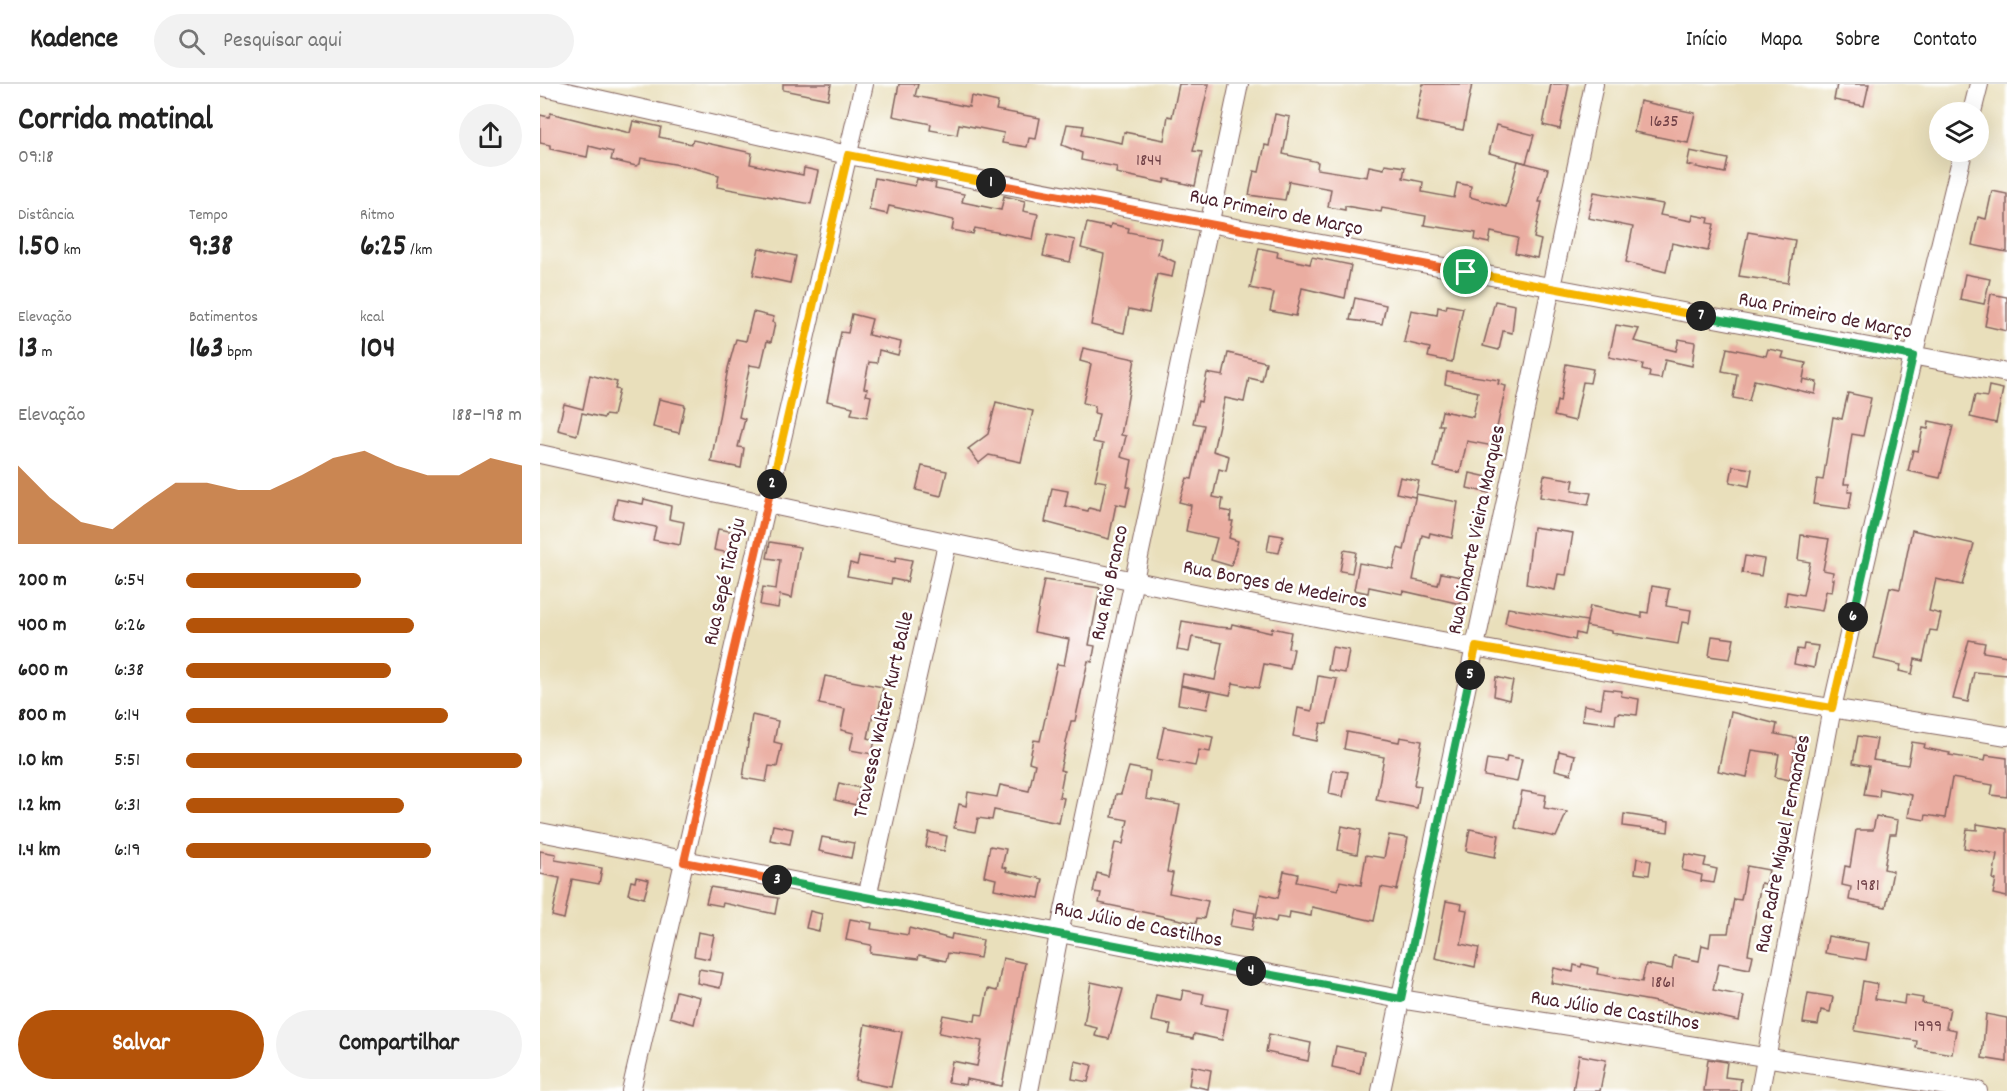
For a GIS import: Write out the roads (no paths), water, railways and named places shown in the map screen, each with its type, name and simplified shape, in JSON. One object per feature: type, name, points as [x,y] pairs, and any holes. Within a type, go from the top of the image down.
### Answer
[{"type":"street","name":"Rua Sepé Tiaraju","points":[[630,1091],[864,84]]},
{"type":"street","name":"Rua Rio Branco","points":[[1029,1091],[1059,934],[1239,84]]},
{"type":"street","name":"Rua Dinarte Vieira Marques","points":[[1381,1091],[1594,84]]},
{"type":"street","points":[[1975,102],[1980,84]]},
{"type":"street","name":"Rua Primeiro de Março","points":[[540,86],[848,155],[2007,373]]},
{"type":"street","name":"Rua Padre Miguel Fernandes","points":[[1760,1091],[1832,708],[1913,356],[1961,162]]},
{"type":"street","name":"Rua Borges de Medeiros","points":[[540,454],[947,544],[1134,582],[1476,647],[2007,736]]},
{"type":"street","name":"Travessa Walter Kurt Balle","points":[[867,897],[947,544]]},
{"type":"street","name":"Rua Júlio de Castilhos","points":[[540,832],[684,862],[1401,999],[1978,1091]]}]
